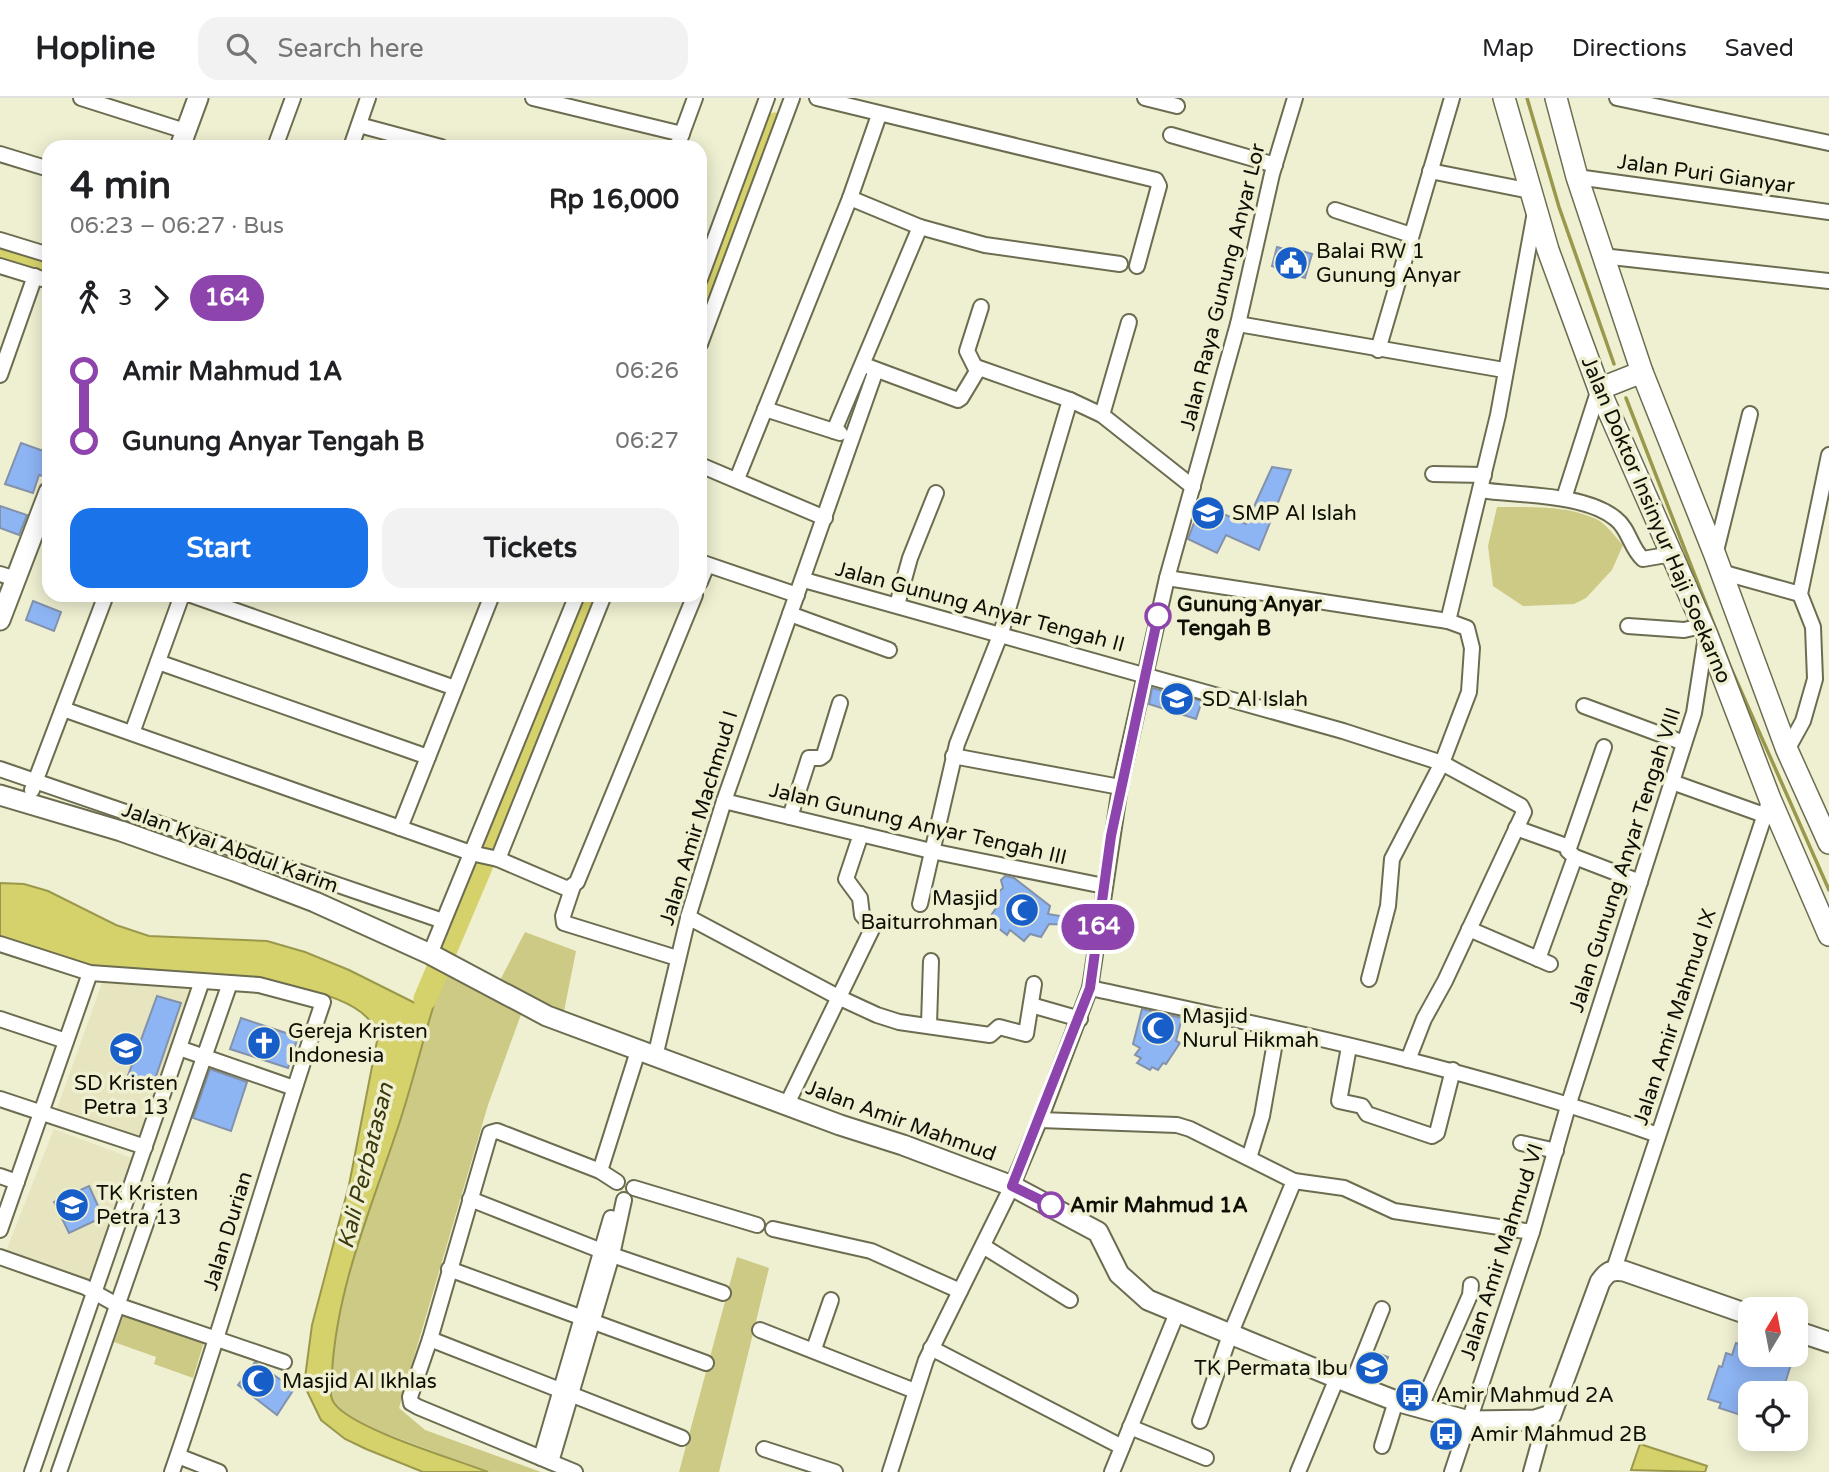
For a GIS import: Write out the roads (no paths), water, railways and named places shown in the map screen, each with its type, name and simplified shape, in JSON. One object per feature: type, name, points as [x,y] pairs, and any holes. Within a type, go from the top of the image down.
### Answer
[{"type":"main road","name":"Jalan Doktor Insinyur Haji Soekarno","points":[[1504,98],[1534,200],[1538,249],[1704,630],[1767,807],[1829,935]]},
{"type":"main road","name":"Jalan Doktor Insinyur Haji Soekarno","points":[[1559,100],[1577,177],[1642,372],[1718,564],[1787,750],[1829,843]]},
{"type":"main road","points":[[1599,389],[1642,372]]},
{"type":"street","points":[[81,98],[182,139],[198,98]]},
{"type":"street","points":[[278,140],[293,98]]},
{"type":"street","points":[[354,140],[368,98]]},
{"type":"street","points":[[533,98],[676,140]]},
{"type":"street","points":[[679,140],[695,98]]},
{"type":"street","points":[[707,260],[767,98]]},
{"type":"street","points":[[707,325],[792,98]]},
{"type":"street","points":[[817,98],[1156,180],[1159,186],[1137,266]]},
{"type":"street","points":[[1145,98],[1177,106]]},
{"type":"street","name":"Jalan Raya Gunung Anyar Lor","points":[[890,1472],[931,1348],[1012,1186],[1090,988],[1120,787],[1145,673],[1167,578],[1238,324],[1275,165],[1295,98]]},
{"type":"street","points":[[1378,350],[1452,98]]},
{"type":"street","points":[[1617,98],[1829,143]]},
{"type":"street","points":[[737,479],[850,198],[879,115]]},
{"type":"street","points":[[359,125],[416,140]]},
{"type":"street","points":[[1171,135],[1275,165]]},
{"type":"street","points":[[0,154],[42,167]]},
{"type":"street","points":[[1430,171],[1534,200]]},
{"type":"street","name":"Jalan Puri Gianyar","points":[[1577,177],[1829,212]]},
{"type":"street","points":[[850,198],[920,227],[1008,250],[1120,264]]},
{"type":"street","points":[[1335,210],[1411,235]]},
{"type":"street","points":[[834,431],[870,367],[920,227]]},
{"type":"street","points":[[0,240],[42,253]]},
{"type":"street","points":[[1448,621],[1498,415],[1504,370],[1538,249]]},
{"type":"street","points":[[1602,256],[1829,281]]},
{"type":"street","points":[[0,266],[42,279],[5,346],[0,375]]},
{"type":"street","points":[[976,369],[967,351],[981,307]]},
{"type":"street","points":[[1102,415],[1129,321]]},
{"type":"street","points":[[1238,324],[1504,370]]},
{"type":"street","points":[[870,367],[960,400],[976,369]]},
{"type":"street","name":"Jalan Amir Machmud I","points":[[596,1169],[677,958],[724,801],[853,437],[870,367]]},
{"type":"street","points":[[976,369],[981,368],[1070,400],[1102,415],[1193,487]]},
{"type":"street","points":[[1563,498],[1599,389]]},
{"type":"street","points":[[920,904],[954,755],[1001,634],[1070,400]]},
{"type":"street","points":[[765,409],[853,437]]},
{"type":"street","points":[[1750,414],[1718,564],[1800,594]]},
{"type":"street","points":[[1787,750],[1803,721],[1815,679],[1813,627],[1800,594],[1829,455]]},
{"type":"street","points":[[707,468],[825,518]]},
{"type":"street","points":[[1433,474],[1484,475]]},
{"type":"street","points":[[1480,490],[1563,498],[1614,516],[1643,559],[1672,554]]},
{"type":"street","points":[[897,605],[910,558],[936,492]]},
{"type":"street","points":[[0,620],[8,576],[42,506]]},
{"type":"street","points":[[707,565],[797,595]]},
{"type":"street","points":[[1167,578],[1448,621],[1467,628],[1472,648],[1469,692],[1442,762],[1392,859],[1388,906],[1369,979]]},
{"type":"street","name":"Jalan Gunung Anyar Tengah II","points":[[804,580],[1145,673],[1442,762],[1524,808],[1516,828]]},
{"type":"street","points":[[25,802],[36,783],[103,602]]},
{"type":"street","points":[[132,733],[179,602]]},
{"type":"street","points":[[211,602],[455,688]]},
{"type":"street","points":[[400,828],[489,602]]},
{"type":"street","points":[[486,857],[575,602]]},
{"type":"street","points":[[439,959],[443,921],[486,857],[504,838],[601,602]]},
{"type":"street","points":[[677,958],[564,923],[563,916],[692,602]]},
{"type":"street","points":[[790,614],[889,650]]},
{"type":"street","points":[[1628,626],[1704,630]]},
{"type":"street","name":"Jalan Gunung Anyar Tengah VIII","points":[[1571,1099],[1694,713],[1704,630]]},
{"type":"street","points":[[158,662],[428,757]]},
{"type":"street","points":[[790,817],[809,758],[824,755],[840,703]]},
{"type":"street","points":[[1584,706],[1684,743]]},
{"type":"street","points":[[63,709],[486,857],[560,888],[568,889],[575,884]]},
{"type":"street","points":[[1469,929],[1544,962],[1572,852],[1604,747]]},
{"type":"street","points":[[954,755],[1120,787]]},
{"type":"street","points":[[0,769],[443,921]]},
{"type":"street","points":[[1672,782],[1767,807]]},
{"type":"street","name":"Jalan Kyai Abdul Karim","points":[[0,795],[121,831],[234,871],[316,902],[439,959]]},
{"type":"street","name":"Jalan Gunung Anyar Tengah III","points":[[724,801],[931,851],[1104,886]]},
{"type":"street","name":"Jalan Amir Mahmud IX","points":[[1617,1259],[1767,807]]},
{"type":"street","points":[[1408,1060],[1424,1019],[1445,981],[1516,828],[1640,882]]},
{"type":"street","points":[[787,1104],[873,927],[861,912],[860,898],[846,880],[861,834]]},
{"type":"street","points":[[688,917],[838,997],[877,1015],[899,1021],[990,1035],[999,1027],[1026,1034],[1034,984]]},
{"type":"street","points":[[0,944],[90,973],[230,983],[59,1472]]},
{"type":"street","name":"Jalan Amir Mahmud","points":[[439,959],[547,1016],[1012,1186],[1090,1225],[1103,1239],[1125,1282],[1142,1296],[1177,1314],[1420,1409],[1469,1421],[1546,1418]]},
{"type":"street","points":[[929,1025],[931,961]]},
{"type":"street","points":[[0,1230],[90,973]]},
{"type":"street","points":[[32,1472],[202,981]]},
{"type":"street","name":"Jalan Durian","points":[[172,1472],[217,1340],[323,1002],[259,985],[230,983]]},
{"type":"street","points":[[1090,988],[1571,1099],[1658,1135]]},
{"type":"street","points":[[1031,1005],[1080,1019]]},
{"type":"street","points":[[0,1019],[66,1041]]},
{"type":"street","points":[[1249,1158],[1262,1116],[1277,1031]]},
{"type":"street","points":[[1349,1046],[1339,1101],[1362,1106],[1367,1114],[1432,1136],[1437,1133],[1452,1070]]},
{"type":"street","points":[[179,1048],[294,1088]]},
{"type":"street","points":[[0,1099],[145,1147]]},
{"type":"street","name":"Jalan Amir Mahmud VI","points":[[1452,1472],[1532,1232],[1571,1099]]},
{"type":"street","points":[[1041,1117],[1177,1125],[1294,1181],[1344,1188],[1394,1211],[1532,1232]]},
{"type":"street","points":[[575,1472],[411,1403],[410,1397],[430,1339],[490,1133],[497,1131],[596,1169],[617,1182],[627,1180],[634,1188],[757,1226]]},
{"type":"street","points":[[1521,1143],[1556,1151]]},
{"type":"street","points":[[0,1176],[17,1182]]},
{"type":"street","points":[[1200,1421],[1230,1335],[1294,1181]]},
{"type":"street","points":[[546,1460],[568,1392],[621,1199],[614,1188],[617,1182]]},
{"type":"street","points":[[621,1199],[632,1195],[634,1188]]},
{"type":"street","points":[[470,1199],[607,1253],[723,1293]]},
{"type":"street","points":[[773,1229],[871,1251],[960,1291]]},
{"type":"street","points":[[983,1245],[1070,1300]]},
{"type":"street","points":[[0,1257],[94,1293],[117,1305],[284,1362]]},
{"type":"street","points":[[1531,1472],[1546,1418],[1556,1408],[1600,1282],[1617,1259],[1738,1310]]},
{"type":"street","points":[[449,1269],[706,1363]]},
{"type":"street","points":[[1420,1409],[1470,1295],[1471,1284]]},
{"type":"street","points":[[814,1349],[831,1300]]},
{"type":"street","points":[[1298,1472],[1382,1309]]},
{"type":"street","points":[[1112,1472],[1177,1314]]},
{"type":"street","points":[[760,1330],[915,1391]]},
{"type":"street","points":[[1808,1335],[1829,1342]]},
{"type":"street","points":[[430,1339],[682,1438]]},
{"type":"street","points":[[931,1348],[1122,1447]]},
{"type":"street","points":[[1382,1446],[1396,1401]]},
{"type":"street","points":[[1130,1427],[1206,1458]]},
{"type":"street","points":[[764,1448],[835,1472]]},
{"type":"street","points":[[178,1455],[219,1472]]},
{"type":"water","name":"Kali Perbatasan","points":[[0,883],[24,884],[48,891],[116,925],[149,936],[267,941],[305,952],[349,970],[421,1006],[435,972],[443,976],[401,1118],[349,1275],[335,1340],[331,1392],[334,1403],[361,1423],[488,1472],[423,1472],[366,1449],[345,1439],[321,1420],[304,1385],[312,1325],[349,1185],[377,1041],[373,1025],[354,1007],[324,994],[285,985],[92,967],[0,939]]},
{"type":"water","points":[[1640,1444],[1707,1466],[1705,1472],[1631,1470]]},
{"type":"waterway","points":[[1527,98],[1559,207],[1614,364]]},
{"type":"waterway","points":[[707,300],[775,124]]},
{"type":"waterway","points":[[0,253],[42,266]]},
{"type":"waterway","points":[[1626,398],[1730,666],[1829,890]]},
{"type":"waterway","points":[[425,999],[566,666],[590,602]]},
{"type":"place","name":"Balai RW 1 Gunung Anyar","points":[[1291,263]]},
{"type":"place","name":"SMP Al Islah","points":[[1208,513]]},
{"type":"place","name":"Gunung Anyar Tengah B","points":[[1158,616]]},
{"type":"place","name":"SD Al Islah","points":[[1177,699]]},
{"type":"place","name":"Masjid Baiturrohman","points":[[1022,910]]},
{"type":"place","name":"Masjid Nurul Hikmah","points":[[1158,1028]]},
{"type":"place","name":"Gereja Kristen Indonesia","points":[[264,1043]]},
{"type":"place","name":"SD Kristen Petra 13","points":[[126,1049]]},
{"type":"place","name":"TK Kristen Petra 13","points":[[72,1205]]},
{"type":"place","name":"Amir Mahmud 1A","points":[[1051,1205]]},
{"type":"place","name":"TK Permata Ibu","points":[[1372,1368]]},
{"type":"place","name":"Masjid Al Ikhlas","points":[[258,1381]]},
{"type":"place","name":"Amir Mahmud 2A","points":[[1412,1395]]},
{"type":"place","name":"Amir Mahmud 2B","points":[[1446,1434]]}]
